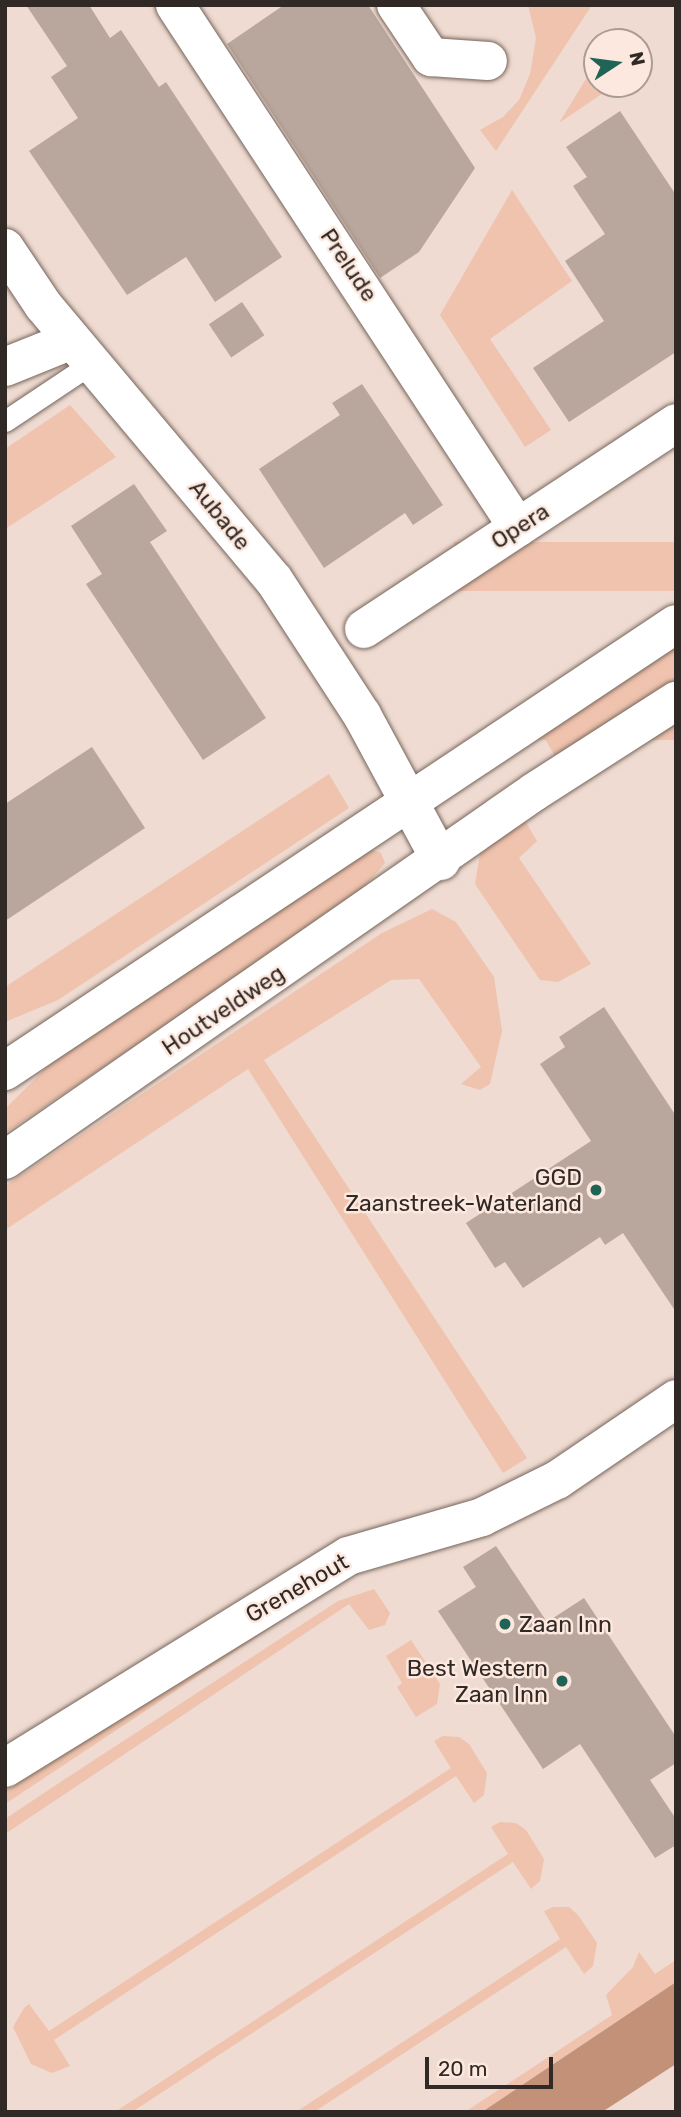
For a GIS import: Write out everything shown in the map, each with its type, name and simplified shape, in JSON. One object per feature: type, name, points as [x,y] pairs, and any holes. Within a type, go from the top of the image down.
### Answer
[{"type":"street","name":"Prelude","points":[[175,5],[518,528]]},
{"type":"street","points":[[396,5],[431,57],[488,61]]},
{"type":"street","name":"Aubade","points":[[5,248],[82,352],[274,580],[367,723],[406,801]]},
{"type":"street","points":[[5,367],[82,352]]},
{"type":"street","name":"Opera","points":[[364,629],[676,423]]},
{"type":"street","points":[[5,1071],[406,801],[676,624]]},
{"type":"street","name":"Houtveldweg","points":[[5,1160],[441,861],[534,792],[676,701]]},
{"type":"street","points":[[406,801],[441,861]]},
{"type":"street","name":"Grenehout","points":[[5,1768],[348,1556],[481,1517],[557,1480],[676,1399]]},
{"type":"lane","points":[[5,421],[82,352]]},
{"type":"shaded area","points":[[528,5],[592,5],[496,151],[480,130],[503,117],[519,100],[530,74],[536,38]]},
{"type":"shaded area","points":[[583,84],[583,98],[596,98],[559,123]]},
{"type":"shaded area","points":[[512,190],[572,281],[490,339],[551,430],[525,447],[440,315]]},
{"type":"shaded area","points":[[70,405],[116,457],[5,529],[5,449]]},
{"type":"shaded area","points":[[454,542],[676,542],[676,591],[454,591]]},
{"type":"shaded area","points":[[676,645],[676,686],[559,763],[542,734]]},
{"type":"shaded area","points":[[531,716],[676,716],[676,740],[531,740]]},
{"type":"shaded area","points":[[329,774],[349,808],[58,1000],[5,1022],[5,987]]},
{"type":"shaded area","points":[[524,819],[537,841],[519,858],[591,964],[558,982],[540,980],[475,884],[481,848]]},
{"type":"shaded area","points":[[372,850],[381,853],[385,863],[355,898],[5,1133],[5,1109],[61,1053]]},
{"type":"shaded area","points":[[432,909],[456,922],[494,977],[502,1031],[490,1084],[480,1090],[461,1084],[481,1067],[419,979],[391,980],[264,1060],[527,1458],[503,1473],[248,1069],[5,1230],[5,1186],[382,933]]},
{"type":"shaded area","points":[[374,1589],[390,1613],[385,1625],[369,1630],[349,1604],[5,1834],[5,1819],[62,1781],[338,1601]]},
{"type":"shaded area","points":[[305,1605],[5,1804],[5,1791]]},
{"type":"shaded area","points":[[411,1640],[440,1684],[437,1704],[416,1717],[397,1687],[402,1683],[386,1656]]},
{"type":"shaded area","points":[[443,1736],[459,1737],[469,1744],[487,1773],[484,1795],[474,1803],[456,1776],[54,2040],[70,2066],[52,2073],[31,2064],[13,2027],[29,2004],[49,2031],[451,1768],[434,1741]]},
{"type":"shaded area","points":[[500,1822],[516,1823],[526,1830],[544,1859],[540,1881],[531,1889],[513,1862],[132,2112],[115,2112],[508,1854],[491,1827]]},
{"type":"shaded area","points":[[553,1907],[569,1907],[578,1915],[597,1943],[593,1966],[584,1974],[566,1947],[314,2112],[296,2112],[560,1939],[544,1911]]},
{"type":"shaded area","points":[[639,1952],[655,1974],[676,1960],[676,1982],[482,2112],[465,2112],[612,2015],[606,1995],[633,1967]]},
{"type":"shaded area","points":[[676,1982],[676,2064],[602,2112],[482,2112]]},
{"type":"building","points":[[26,5],[89,5],[110,38],[121,30],[159,87],[166,82],[282,257],[215,302],[186,257],[127,295],[29,151],[78,118],[51,77],[67,66]]},
{"type":"building","points":[[284,5],[368,5],[475,168],[419,252],[380,278],[227,44]]},
{"type":"building","points":[[620,111],[676,195],[676,352],[569,422],[533,368],[604,321],[565,261],[605,234],[573,186],[587,177],[566,147]]},
{"type":"building","points":[[242,302],[264,335],[231,358],[209,324]]},
{"type":"building","points":[[362,384],[443,505],[413,525],[405,513],[324,568],[259,469],[340,415],[332,403]]},
{"type":"building","points":[[134,484],[167,531],[150,542],[266,718],[203,760],[86,584],[102,574],[71,526]]},
{"type":"building","points":[[92,747],[145,828],[5,921],[5,804]]},
{"type":"building","name":"GGD Zaanstreek-Waterland","points":[[604,1007],[676,1116],[676,1312],[623,1233],[605,1245],[600,1237],[523,1288],[505,1262],[495,1268],[466,1223],[591,1141],[540,1064],[565,1047],[559,1037]]},
{"type":"building","name":"Best Western Zaan Inn","points":[[496,1546],[547,1622],[584,1598],[676,1737],[676,1763],[650,1780],[676,1819],[676,1845],[655,1858],[580,1744],[543,1769],[438,1611],[476,1587],[463,1567]]},
{"type":"place","name":"GGD Zaanstreek-Waterland","points":[[596,1190]]},
{"type":"place","name":"Zaan Inn","points":[[505,1624]]},
{"type":"place","name":"Best Western Zaan Inn","points":[[562,1681]]}]
